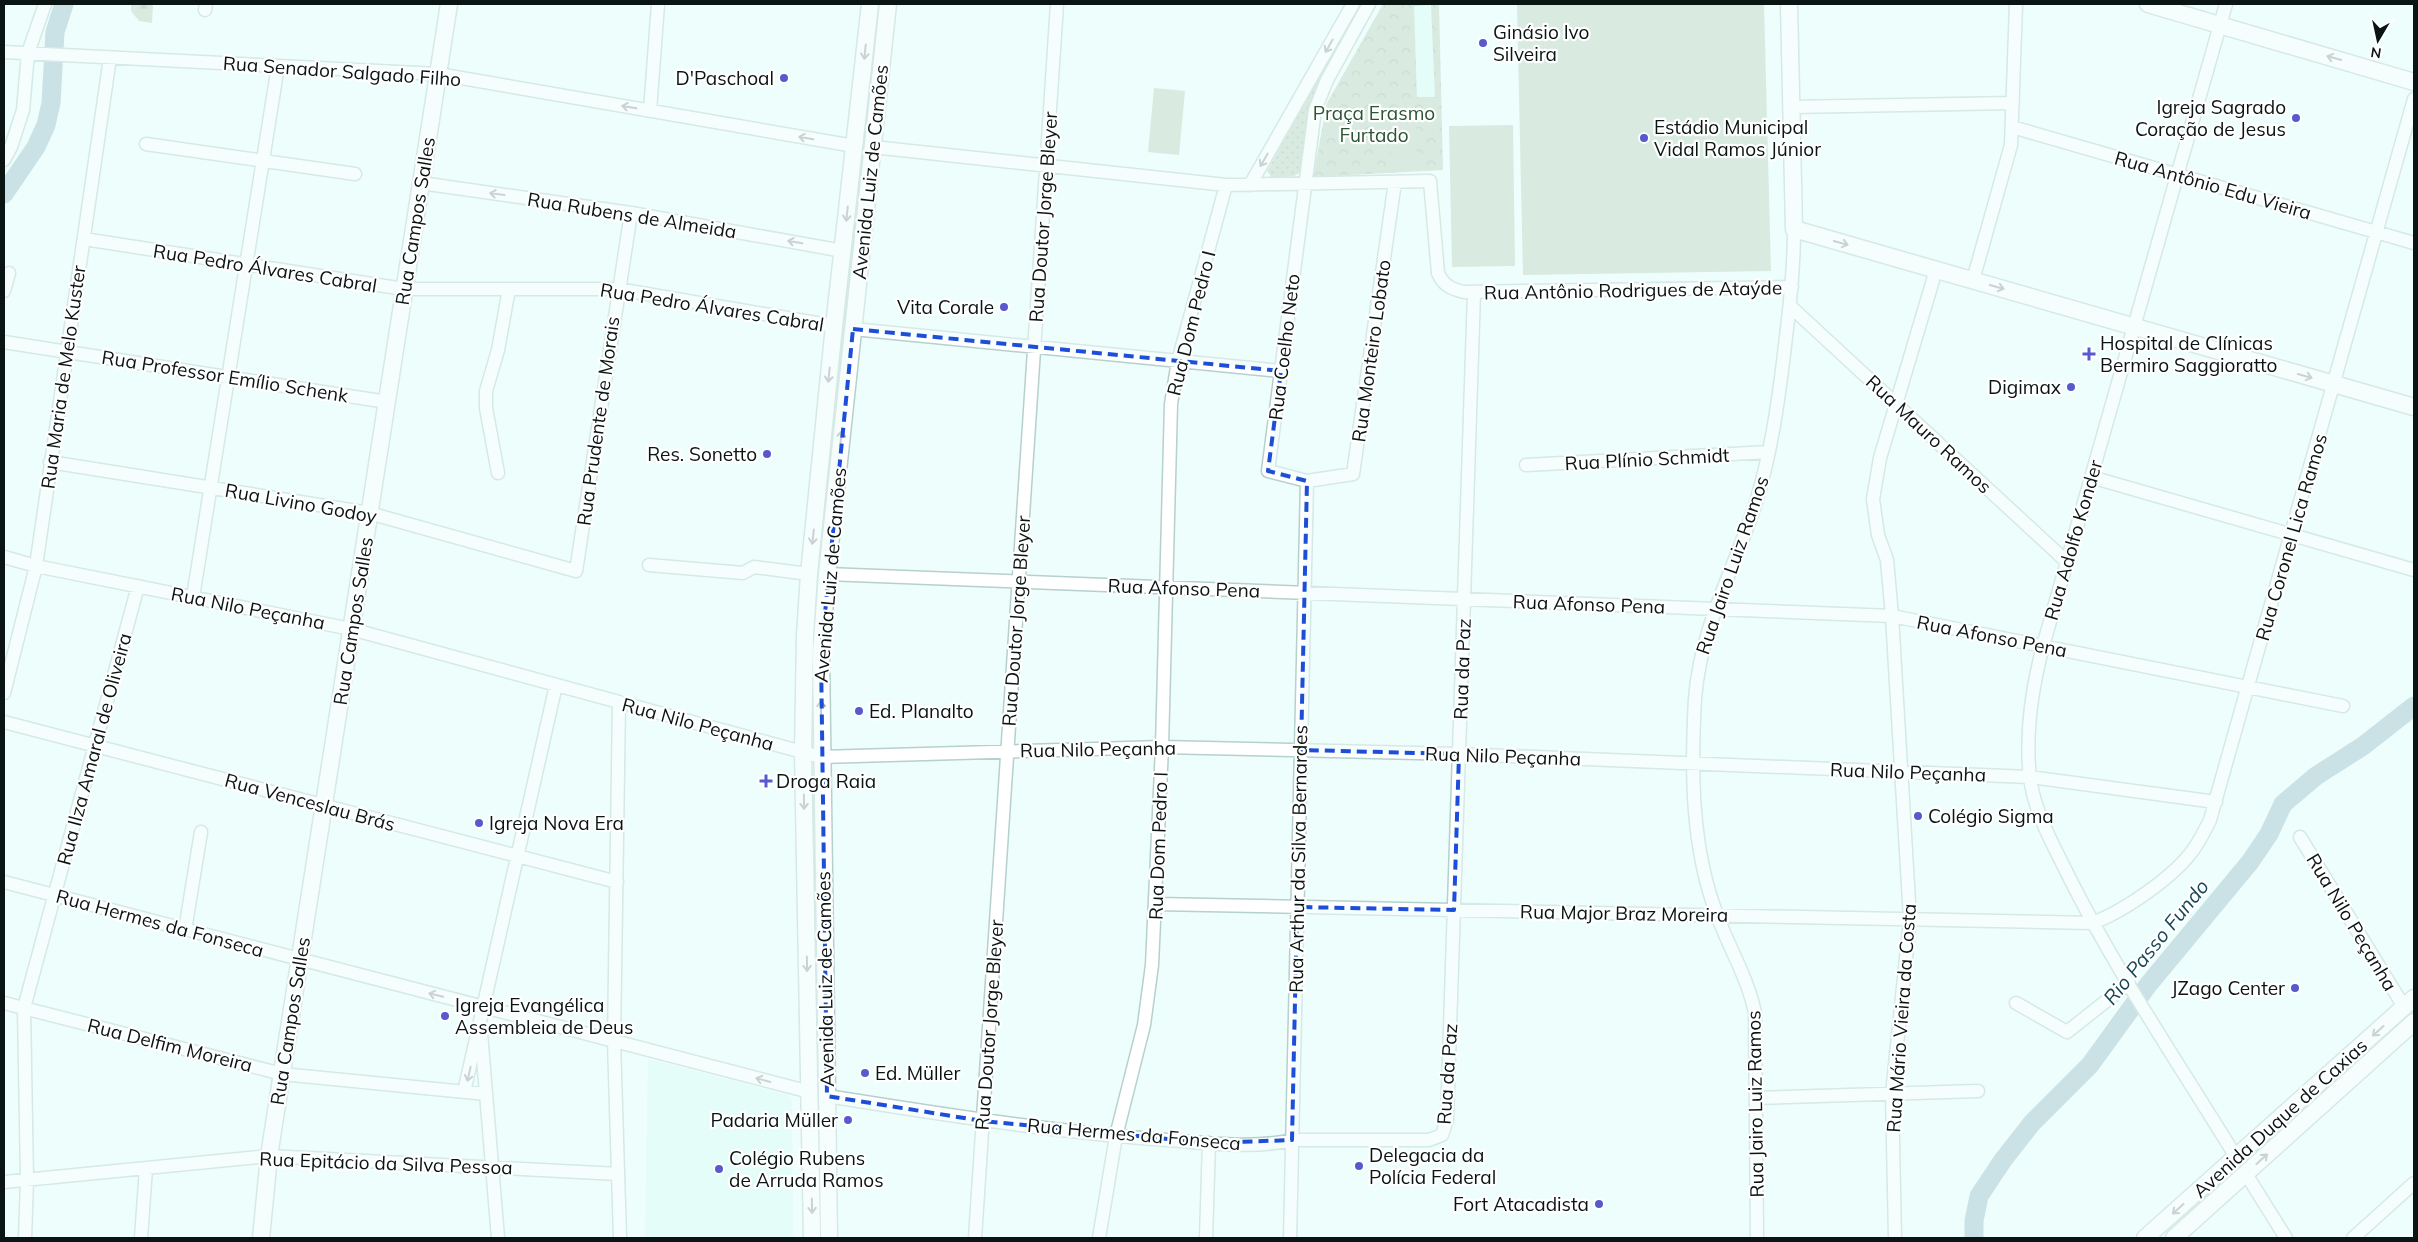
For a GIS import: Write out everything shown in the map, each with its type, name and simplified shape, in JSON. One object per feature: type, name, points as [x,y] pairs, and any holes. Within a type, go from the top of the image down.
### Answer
[{"type":"main road","name":"Rua Campos Salles","points":[[261,1238],[269,1156],[449,4]]},
{"type":"main road","name":"Avenida Luiz de Camões","points":[[812,1238],[804,753],[804,636],[834,326],[870,4]]},
{"type":"main road","name":"Avenida Luiz de Camões","points":[[829,1238],[821,654],[827,574],[888,4]]},
{"type":"main road","name":"Rua Jairo Luiz Ramos","points":[[1789,4],[1794,229]]},
{"type":"main road","points":[[2148,4],[2414,82]]},
{"type":"main road","points":[[1794,229],[2414,407]]},
{"type":"main road","name":"Avenida Duque de Caxias","points":[[2146,1238],[2409,1003]]},
{"type":"main road","name":"Avenida Duque de Caxias","points":[[2174,1238],[2414,1023]]},
{"type":"street","points":[[4,160],[11,147],[23,110],[33,54],[45,4]]},
{"type":"street","points":[[650,111],[658,4]]},
{"type":"street","name":"Rua Doutor Jorge Bleyer","points":[[975,1238],[1057,4]]},
{"type":"street","points":[[1250,185],[1353,4]]},
{"type":"street","name":"Rua Coelho Neto","points":[[1307,481],[1268,471],[1312,123],[1318,101],[1327,80],[1369,4]]},
{"type":"street","points":[[1973,280],[2008,160],[2012,127],[2016,4]]},
{"type":"street","name":"Rua Adolfo Konder","points":[[2226,4],[2043,646],[2031,707],[2030,776],[2036,806],[2092,923],[2236,1157]]},
{"type":"street","name":"Rua Senador Salgado Filho","points":[[4,52],[438,74],[854,146]]},
{"type":"street","name":"Rua Maria de Melo Kuster","points":[[4,693],[36,566],[65,352],[84,239],[110,58]]},
{"type":"street","points":[[193,597],[278,66]]},
{"type":"street","name":"Rua Coronel Lica Ramos","points":[[2092,923],[2126,907],[2177,867],[2202,837],[2216,802],[2414,100]]},
{"type":"street","points":[[1792,107],[2013,103]]},
{"type":"street","name":"Rua Antônio Edu Vieira","points":[[2012,127],[2414,243]]},
{"type":"street","points":[[146,144],[355,174]]},
{"type":"street","points":[[873,147],[1226,185],[1430,181],[1438,273],[1448,287],[1474,292]]},
{"type":"street","name":"Rua Monteiro Lobato","points":[[1307,481],[1353,474],[1395,182]]},
{"type":"street","name":"Rua Rubens de Almeida","points":[[421,183],[631,213],[843,251]]},
{"type":"street","name":"Rua Dom Pedro I","points":[[1099,1238],[1116,1136],[1149,996],[1156,904],[1162,747],[1171,404],[1178,361],[1226,185]]},
{"type":"street","name":"Rua Prudente de Morais","points":[[576,571],[631,213]]},
{"type":"street","name":"Rua Jairo Luiz Ramos","points":[[1757,1238],[1756,1030],[1751,994],[1717,915],[1698,848],[1694,763],[1698,671],[1714,609],[1754,505],[1769,452],[1790,306],[1794,229]]},
{"type":"street","name":"Rua Pedro Álvares Cabral","points":[[84,239],[404,289],[618,289],[834,326]]},
{"type":"street","name":"Rua Mário Vieira da Costa","points":[[1895,1238],[1892,1094],[1910,919],[1903,772],[1888,570],[1875,520],[1873,499],[1880,458],[1895,403],[1936,270]]},
{"type":"street","points":[[4,291],[9,273]]},
{"type":"street","name":"Rua Antônio Rodrigues de Ataýde","points":[[1474,292],[1792,287]]},
{"type":"street","points":[[498,474],[486,408],[486,391],[498,350],[509,289]]},
{"type":"street","name":"Rua da Paz","points":[[1442,1135],[1447,1120],[1474,292]]},
{"type":"street","name":"Rua Mauro Ramos","points":[[1790,306],[2067,562]]},
{"type":"street","points":[[853,329],[1281,371]]},
{"type":"street","name":"Rua Professor Emílio Schenk","points":[[4,342],[387,402]]},
{"type":"street","name":"Rua Plínio Schmidt","points":[[1526,465],[1769,452]]},
{"type":"street","name":"Rua Livino Godoy","points":[[50,462],[370,513],[576,571]]},
{"type":"street","points":[[2091,477],[2414,570]]},
{"type":"street","name":"Rua Arthur da Silva Bernardes","points":[[1290,1238],[1307,481]]},
{"type":"street","name":"Rua Nilo Peçanha","points":[[4,557],[36,566],[351,629],[804,753],[821,756],[1162,747],[1459,754],[2030,776],[2216,802]]},
{"type":"street","points":[[649,564],[743,573],[754,567],[809,574]]},
{"type":"street","name":"Rua Afonso Pena","points":[[827,574],[1892,616],[2343,706]]},
{"type":"street","name":"Rua Ilza Amaral de Oliveira","points":[[25,1238],[27,1180],[24,1008],[138,586]]},
{"type":"street","points":[[464,1092],[556,685]]},
{"type":"street","points":[[619,702],[614,1041],[620,1238]]},
{"type":"street","name":"Rua Venceslau Brás","points":[[4,722],[617,882]]},
{"type":"street","points":[[186,930],[201,832]]},
{"type":"street","name":"Rua Nilo Peçanha","points":[[2300,837],[2409,1003]]},
{"type":"street","name":"Rua Hermes da Fonseca","points":[[4,882],[810,1092]]},
{"type":"street","name":"Rua Major Braz Moreira","points":[[1156,904],[2092,923]]},
{"type":"street","points":[[2016,1003],[2067,1032],[2136,994]]},
{"type":"street","name":"Rua Delfim Moreira","points":[[4,1003],[282,1074],[486,1094]]},
{"type":"street","points":[[480,1021],[498,1238]]},
{"type":"street","points":[[1756,1098],[1978,1091]]},
{"type":"street","name":"Rua Hermes da Fonseca","points":[[826,1096],[983,1121],[1116,1136],[1210,1143],[1275,1144],[1292,1140],[1429,1140],[1442,1135]]},
{"type":"street","points":[[1206,1238],[1210,1143]]},
{"type":"street","name":"Rua Epitácio da Silva Pessoa","points":[[4,1182],[269,1156],[618,1174]]},
{"type":"street","points":[[141,1238],[146,1168]]},
{"type":"street","points":[[2246,1174],[2286,1238]]},
{"type":"street","points":[[2353,1238],[2414,1183]]},
{"type":"highlighted area","points":[[853,329],[1281,371],[1268,471],[1307,481],[1301,750],[1459,754],[1454,910],[1297,907],[1292,1140],[1209,1143],[983,1121],[827,1096],[821,654]]},
{"type":"shaded area","points":[[1432,5],[1435,97],[1417,97],[1414,6]]},
{"type":"shaded area","name":"Colégio Rubens de Arruda Ramos","points":[[648,1059],[788,1095],[792,1101],[793,1238],[645,1238]]},
{"type":"green space","points":[[131,4],[153,4],[152,23],[139,21],[131,11]]},
{"type":"green space","points":[[1359,4],[1366,4],[1311,102],[1301,172],[1294,176],[1272,178],[1267,171]]},
{"type":"green space","name":"Praça Erasmo Furtado","points":[[1383,4],[1439,4],[1443,170],[1313,177],[1327,103]],"holes":[[[1431,5],[1435,97],[1417,97],[1414,6]]]},
{"type":"green space","name":"Estádio Municipal Vidal Ramos Júnior","points":[[1764,4],[1771,271],[1523,275],[1517,5]]},
{"type":"green space","points":[[1154,88],[1185,91],[1179,155],[1148,152]]},
{"type":"green space","points":[[868,90],[869,104],[817,589],[810,739],[808,642]]},
{"type":"green space","points":[[1416,121],[1417,168],[1391,169],[1390,122]]},
{"type":"green space","points":[[1513,125],[1515,266],[1452,267],[1449,126]]},
{"type":"green space","points":[[809,776],[812,778],[818,851],[824,1238],[818,1238]]},
{"type":"waterway","points":[[4,194],[36,147],[46,125],[51,103],[55,32],[64,4]]},
{"type":"waterway","name":"Rio Passo Fundo","points":[[1974,1238],[1974,1221],[1979,1196],[2003,1160],[2032,1123],[2090,1065],[2148,985],[2250,862],[2269,834],[2283,804],[2316,776],[2363,746],[2414,706]]},
{"type":"place","name":"Ginásio Ivo Silveira","points":[[1483,43]]},
{"type":"place","name":"D'Paschoal","points":[[784,78]]},
{"type":"place","name":"Igreja Sagrado Coração de Jesus","points":[[2296,118]]},
{"type":"place","name":"Estádio Municipal Vidal Ramos Júnior","points":[[1644,138]]},
{"type":"place","name":"Vita Corale","points":[[1004,307]]},
{"type":"place","name":"Hospital de Clínicas Bermiro Saggioratto","points":[[2089,354]]},
{"type":"place","name":"Digimax","points":[[2071,387]]},
{"type":"place","name":"Res. Sonetto","points":[[767,454]]},
{"type":"place","name":"Ed. Planalto","points":[[859,711]]},
{"type":"place","name":"Droga Raia","points":[[766,781]]},
{"type":"place","name":"Colégio Sigma","points":[[1918,816]]},
{"type":"place","name":"Igreja Nova Era","points":[[479,823]]},
{"type":"place","name":"JZago Center","points":[[2295,988]]},
{"type":"place","name":"Igreja Evangélica Assembleia de Deus","points":[[445,1016]]},
{"type":"place","name":"Ed. Müller","points":[[865,1073]]},
{"type":"place","name":"Padaria Müller","points":[[848,1120]]},
{"type":"place","name":"Delegacia da Polícia Federal","points":[[1359,1166]]},
{"type":"place","name":"Colégio Rubens de Arruda Ramos","points":[[719,1169]]},
{"type":"place","name":"Fort Atacadista","points":[[1599,1204]]}]
